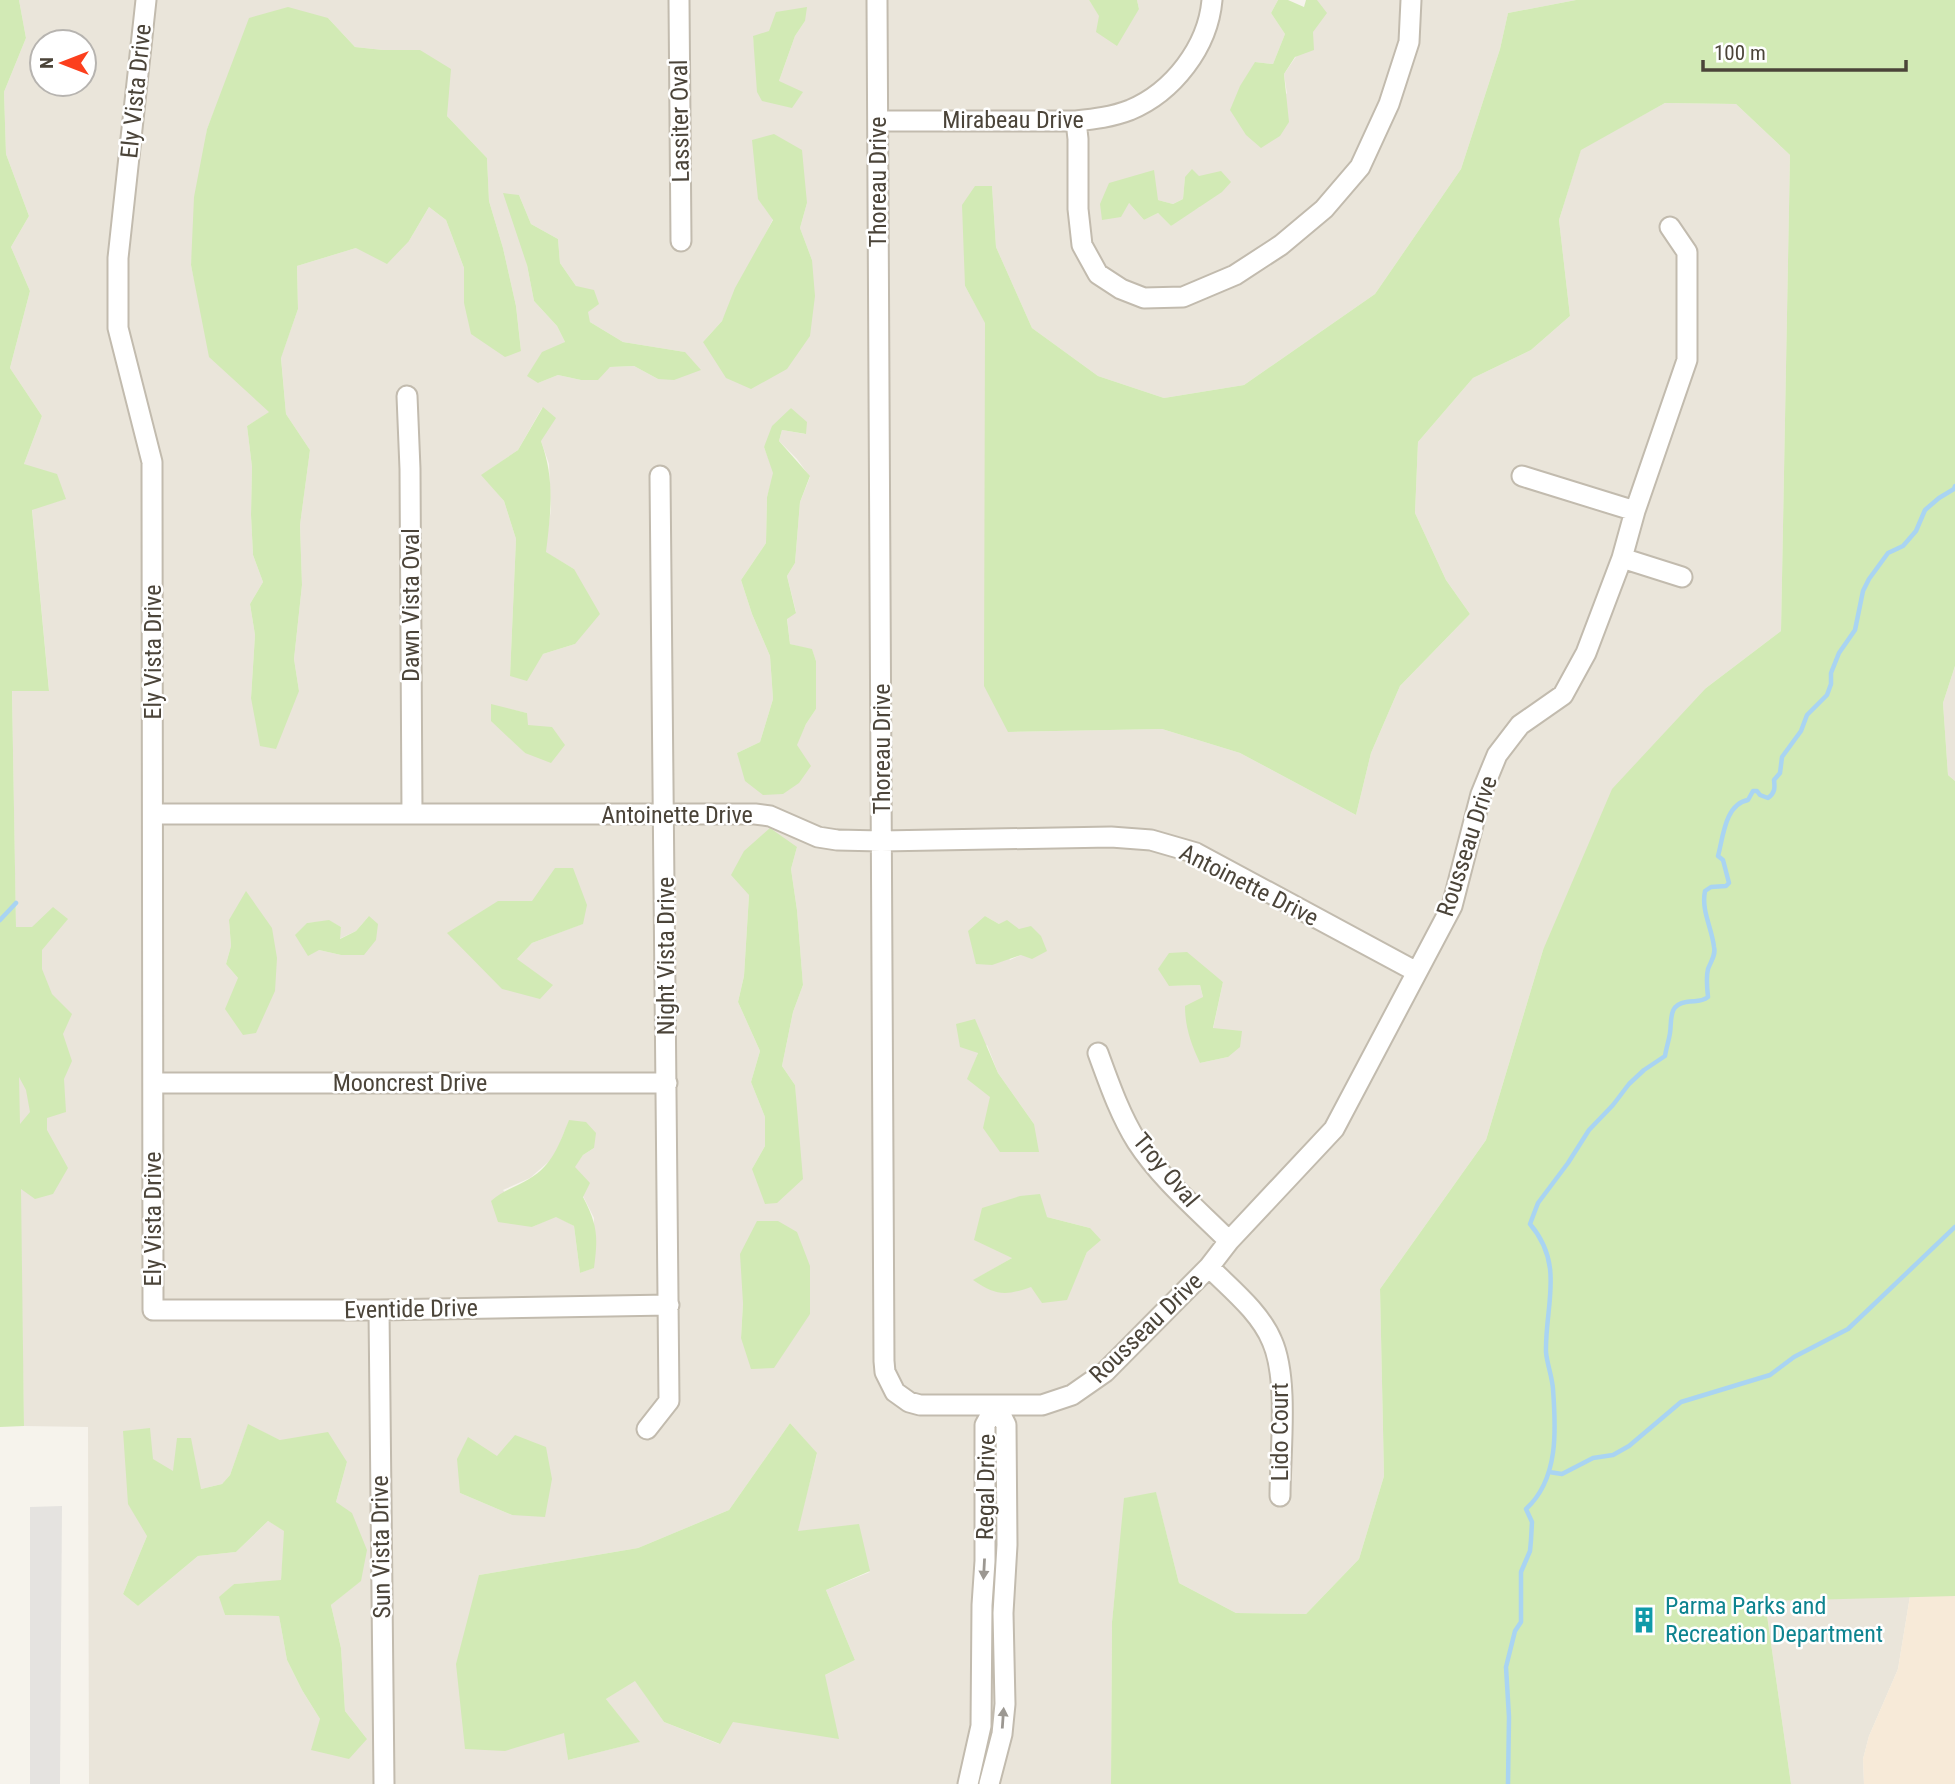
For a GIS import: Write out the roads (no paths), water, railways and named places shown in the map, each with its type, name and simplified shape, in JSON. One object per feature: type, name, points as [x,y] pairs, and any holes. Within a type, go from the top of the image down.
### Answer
[{"type":"street","name":"Ely Vista Drive","points":[[146,0],[118,258],[118,327],[152,461],[153,1310]]},
{"type":"street","name":"Lassiter Oval","points":[[678,0],[681,241]]},
{"type":"street","name":"Thoreau Drive","points":[[877,0],[886,1372],[895,1392],[909,1402],[933,1406],[996,1405]]},
{"type":"street","name":"Mirabeau Drive","points":[[878,121],[1076,121],[1100,119],[1129,110],[1153,97],[1175,78],[1189,61],[1206,24],[1212,0]]},
{"type":"street","points":[[1076,121],[1082,245],[1098,274],[1121,289],[1144,298],[1183,297],[1236,275],[1281,245],[1324,209],[1360,167],[1389,104],[1409,42],[1411,0]]},
{"type":"street","name":"Rousseau Drive","points":[[996,1405],[1042,1405],[1072,1395],[1105,1372],[1209,1267],[1229,1241],[1334,1129],[1415,971],[1452,906],[1481,794],[1497,755],[1520,725],[1563,695],[1586,653],[1622,558],[1687,360],[1687,252],[1670,227]]},
{"type":"street","name":"Dawn Vista Oval","points":[[407,396],[410,469],[412,814]]},
{"type":"street","name":"Night Vista Drive","points":[[647,1429],[670,1401],[660,476]]},
{"type":"street","points":[[1522,476],[1635,512]]},
{"type":"street","points":[[1622,558],[1682,578]]},
{"type":"street","name":"Antoinette Drive","points":[[153,814],[755,814],[770,816],[818,837],[837,840],[1111,837],[1151,840],[1196,853],[1415,971]]},
{"type":"street","name":"Troy Oval","points":[[1098,1054],[1111,1090],[1138,1142],[1160,1172],[1229,1241]]},
{"type":"street","name":"Mooncrest Drive","points":[[153,1083],[667,1083]]},
{"type":"street","name":"Lido Court","points":[[1209,1267],[1249,1307],[1272,1339],[1281,1372],[1280,1496]]},
{"type":"street","name":"Eventide Drive","points":[[153,1310],[670,1306]]},
{"type":"street","name":"Sun Vista Drive","points":[[379,1310],[384,1784]]},
{"type":"street","name":"Regal Drive","points":[[989,1784],[1002,1734],[1003,1613],[1007,1545],[1006,1425],[996,1405]]},
{"type":"street","name":"Regal Drive","points":[[968,1784],[981,1726],[985,1425],[996,1405]]},
{"type":"street","points":[[982,1658],[1004,1658]]},
{"type":"waterway","points":[[1508,1784],[1509,1717],[1506,1667],[1515,1631],[1521,1622],[1521,1572],[1530,1551],[1532,1522],[1526,1509],[1537,1497],[1550,1468],[1555,1420],[1546,1352],[1550,1270],[1541,1239],[1530,1224],[1538,1203],[1589,1130],[1629,1084],[1665,1056],[1672,1014],[1676,1006],[1708,997],[1707,972],[1714,950],[1704,898],[1705,891],[1711,887],[1726,886],[1729,883],[1723,860],[1718,856],[1730,815],[1734,808],[1748,800],[1753,791],[1768,798],[1772,794],[1774,780],[1780,773],[1782,757],[1801,731],[1807,715],[1827,695],[1831,673],[1839,653],[1855,630],[1863,591],[1869,579],[1888,553],[1903,546],[1916,531],[1925,510],[1955,486]]},
{"type":"waterway","points":[[0,920],[16,903]]},
{"type":"waterway","points":[[1549,1472],[1562,1474],[1593,1458],[1613,1455],[1629,1446],[1681,1402],[1770,1375],[1794,1357],[1848,1329],[1955,1227]]},
{"type":"place","name":"Parma Parks and Recreation Department","points":[[1644,1620]]}]
